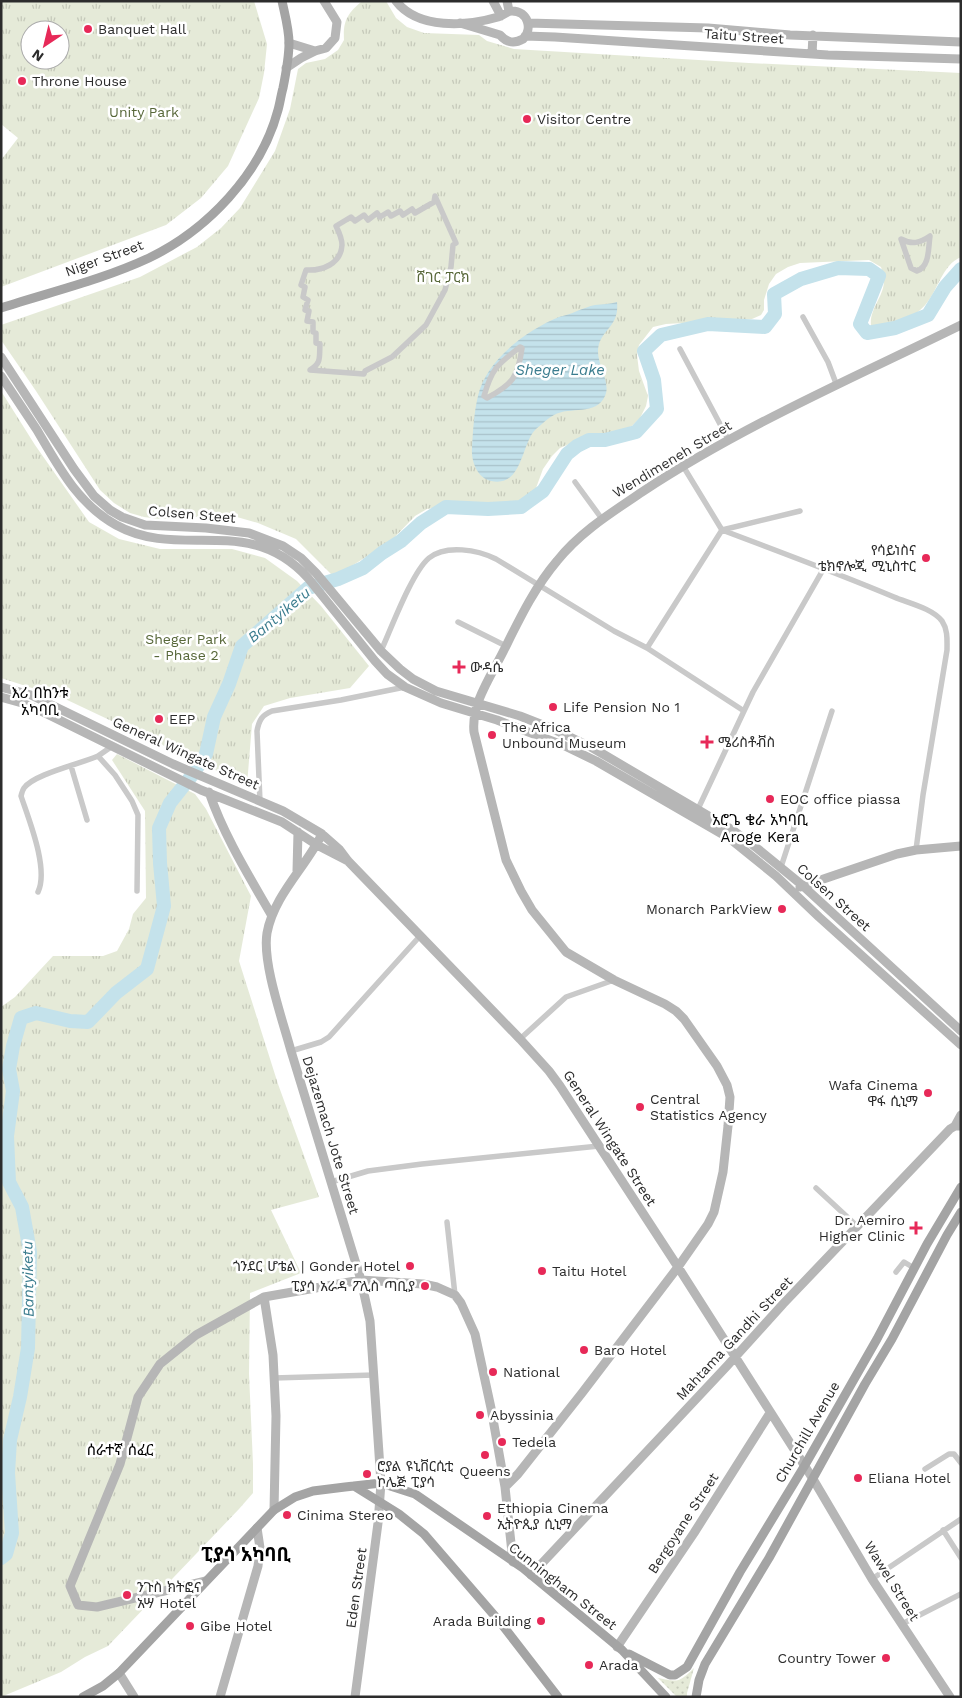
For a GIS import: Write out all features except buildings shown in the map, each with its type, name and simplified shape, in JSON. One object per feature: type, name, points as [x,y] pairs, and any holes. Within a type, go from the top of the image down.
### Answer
[{"type":"main road","name":"Niger Street","points":[[1,308],[124,269],[167,248],[186,236],[224,202],[258,156],[268,138],[278,111],[289,42],[282,1]]},
{"type":"main road","points":[[286,68],[315,51],[326,48],[334,38],[337,22],[324,1]]},
{"type":"main road","points":[[396,1],[406,13],[423,21],[460,23],[501,16],[509,11],[520,12],[524,15],[529,28],[525,36],[518,42],[513,42],[460,23]]},
{"type":"main road","points":[[493,1],[501,16],[497,26],[500,36]]},
{"type":"main road","points":[[507,1],[509,11]]},
{"type":"main road","name":"Taitu Street","points":[[528,23],[724,30],[790,35],[961,42]]},
{"type":"main road","points":[[722,48],[724,30]]},
{"type":"main road","points":[[745,49],[746,32]]},
{"type":"main road","points":[[789,53],[790,35]]},
{"type":"main road","points":[[812,54],[813,35]]},
{"type":"main road","name":"Taitu Street","points":[[525,36],[789,53],[961,59]]},
{"type":"main road","points":[[886,38],[886,57]]},
{"type":"main road","points":[[910,57],[911,40]]},
{"type":"main road","points":[[289,42],[315,51]]},
{"type":"main road","name":"Wendimeneh Street","points":[[476,708],[538,585],[569,547],[602,519],[728,439],[961,325]]},
{"type":"main road","name":"Colsen Steet","points":[[1,357],[74,469],[108,514],[145,525],[206,528],[249,533],[283,546],[301,558],[312,575],[345,607]]},
{"type":"main road","points":[[1,376],[63,473],[92,509],[108,514]]},
{"type":"main road","points":[[312,575],[338,615],[375,661],[387,674],[405,688],[441,703],[476,708],[549,738],[732,835],[961,1045]]},
{"type":"main road","name":"Colsen Street","points":[[345,607],[381,651],[413,679],[476,708],[520,716],[553,729],[591,747],[698,809],[732,835],[781,867],[961,1031]]},
{"type":"main road","name":"General Wingate Street","points":[[1,687],[38,699],[171,769],[205,791],[267,815],[348,861]]},
{"type":"main road","name":"General Wingate Street","points":[[1,697],[22,703],[111,746],[171,769],[206,779],[283,811],[322,834],[339,849],[348,861],[549,1071],[678,1267],[770,1414],[805,1465]]},
{"type":"main road","points":[[476,708],[474,732],[506,860],[521,891],[549,932],[566,952],[614,980],[676,1011],[684,1019],[711,1058],[727,1085],[730,1097],[723,1172],[714,1212],[708,1224],[678,1267],[518,1474],[505,1487]]},
{"type":"main road","points":[[205,791],[225,832],[272,916]]},
{"type":"main road","points":[[298,832],[298,871]]},
{"type":"main road","name":"Dejazemach Jote Street","points":[[322,834],[272,916],[266,944],[269,969],[291,1051],[361,1280],[370,1321],[381,1483]]},
{"type":"main road","points":[[793,892],[802,885],[888,857],[916,850],[961,846]]},
{"type":"main road","name":"Mahtama Gandhi Street","points":[[531,1575],[857,1226],[958,1126],[961,1115]]},
{"type":"main road","name":"Churchill Avenue","points":[[664,1673],[675,1675],[682,1672],[691,1660],[740,1572],[805,1465],[877,1339],[914,1268],[961,1187]]},
{"type":"main road","name":"Churchill Avenue","points":[[696,1697],[699,1680],[706,1664],[755,1582],[892,1339],[942,1243],[961,1212]]},
{"type":"main road","points":[[206,1581],[97,1607],[78,1605],[70,1586],[120,1464],[138,1397],[160,1364],[196,1335],[264,1297],[361,1280],[423,1284],[455,1295],[461,1303],[475,1334],[480,1353],[505,1487],[513,1562]]},
{"type":"main road","points":[[264,1297],[273,1356],[276,1416],[274,1510]]},
{"type":"main road","name":"Bergoyane Street","points":[[620,1649],[770,1414]]},
{"type":"main road","name":"Wawel Street","points":[[805,1465],[872,1579],[950,1697]]},
{"type":"main road","name":"Cunningham Street","points":[[83,1697],[103,1686],[119,1673],[274,1510],[295,1497],[313,1490],[381,1483],[415,1494],[531,1575],[620,1649],[666,1697]]},
{"type":"main road","name":"Eden Street","points":[[355,1697],[381,1503],[381,1483]]},
{"type":"main road","points":[[354,1486],[424,1534],[500,1622],[558,1697]]},
{"type":"main road","points":[[220,1697],[258,1566],[260,1548],[258,1528]]},
{"type":"main road","name":"Cunningham Street","points":[[620,1649],[664,1673]]},
{"type":"main road","points":[[119,1673],[134,1697]]},
{"type":"street","points":[[435,196],[456,243],[453,245],[451,267],[445,290],[426,326],[392,357],[365,371],[364,374],[310,370],[317,366],[319,362],[320,344],[316,344],[313,322],[307,321],[309,311],[305,310],[308,300],[302,298],[305,287],[300,286],[306,270],[316,271],[324,269],[338,256],[342,246],[341,236],[336,226],[351,217],[354,221],[364,215],[368,220],[377,213],[380,217],[388,212],[391,216],[400,211],[403,215],[412,209],[415,213],[434,202],[435,196]]},
{"type":"street","points":[[930,236],[927,261],[924,267],[917,271],[910,268],[901,239],[909,243],[922,242],[930,236]]},
{"type":"street","points":[[803,316],[828,362],[837,386]]},
{"type":"street","points":[[520,347],[522,348],[519,366],[514,378],[505,388],[487,398],[484,396],[490,377],[498,364],[520,347]]},
{"type":"street","points":[[680,349],[728,439]]},
{"type":"street","points":[[684,466],[722,530],[824,568],[936,615],[942,621],[947,630],[943,678],[923,795],[916,850]]},
{"type":"street","points":[[575,482],[602,519]]},
{"type":"street","points":[[647,648],[722,530],[800,511]]},
{"type":"street","points":[[381,651],[414,579],[424,563],[431,556],[454,550],[468,550],[486,554],[614,631],[647,648],[744,711]]},
{"type":"street","points":[[698,809],[753,692],[824,568]]},
{"type":"street","points":[[458,622],[506,646]]},
{"type":"street","points":[[260,802],[257,731],[259,720],[264,714],[272,710],[342,700],[405,688]]},
{"type":"street","points":[[781,867],[832,712]]},
{"type":"street","points":[[38,892],[41,885],[40,859],[21,796],[24,788],[32,781],[51,772],[98,756],[111,746]]},
{"type":"street","points":[[98,756],[132,801],[138,815],[136,891]]},
{"type":"street","points":[[70,766],[87,820]]},
{"type":"street","points":[[291,1051],[321,1042],[329,1037],[420,936]]},
{"type":"street","points":[[520,1039],[566,997],[614,980]]},
{"type":"street","points":[[331,1182],[368,1171],[599,1146]]},
{"type":"street","points":[[816,1188],[857,1226]]},
{"type":"street","points":[[447,1222],[455,1295]]},
{"type":"street","points":[[896,1272],[904,1262],[914,1268]]},
{"type":"street","points":[[274,1378],[374,1375]]},
{"type":"street","points":[[925,1469],[949,1454],[954,1454],[961,1463]]},
{"type":"street","points":[[872,1579],[961,1518]]},
{"type":"street","points":[[943,1530],[961,1558]]},
{"type":"street","points":[[902,1624],[961,1594]]},
{"type":"green space","name":"Unity Park","points":[[1,1],[254,1],[267,44],[259,98],[228,166],[201,198],[166,225],[1,287],[1,160],[18,138],[1,124]]},
{"type":"green space","name":"ሸገር ፓርክ","points":[[362,1],[386,1],[396,18],[407,27],[424,33],[479,35],[487,41],[514,49],[961,73],[961,257],[949,266],[926,304],[908,319],[894,326],[878,328],[871,326],[872,313],[882,291],[884,279],[881,267],[869,260],[800,263],[788,267],[776,274],[769,284],[764,300],[764,310],[761,315],[752,319],[666,324],[653,327],[639,345],[637,355],[639,371],[648,396],[646,406],[640,418],[632,426],[581,439],[560,448],[543,469],[536,488],[518,504],[503,508],[463,504],[427,509],[415,516],[390,542],[334,577],[296,539],[258,523],[230,515],[160,519],[130,513],[114,503],[100,490],[1,340],[1,325],[140,277],[197,247],[221,228],[240,208],[275,151],[290,109],[298,69],[306,63],[325,59],[338,50],[344,40],[344,28],[347,18]]},
{"type":"green space","name":"Sheger Park - Phase 2","points":[[1,391],[35,445],[89,522],[119,539],[160,549],[232,549],[265,558],[297,581],[321,606],[369,666],[350,688],[290,698],[264,706],[252,724],[247,785],[63,698],[1,678]]},
{"type":"green space","points":[[117,754],[195,794],[206,809],[251,896],[239,961],[278,1084],[319,1197],[271,1210],[301,1273],[250,1293],[249,1374],[253,1493],[108,1646],[85,1657],[61,1672],[1,1697],[1,1007],[15,997],[53,956],[103,956],[117,951],[129,929],[133,914],[146,898],[145,811],[112,760]]},
{"type":"green space","points":[[694,1668],[687,1697],[677,1697],[658,1678],[678,1680]]},
{"type":"water","name":"Sheger Lake","points":[[617,302],[615,318],[599,345],[598,352],[606,386],[605,396],[601,402],[589,408],[560,412],[545,421],[531,436],[520,463],[509,478],[502,481],[491,481],[482,476],[476,468],[472,448],[478,396],[482,383],[490,370],[521,338],[547,323],[590,306]],"holes":[[[522,348],[514,378],[488,398],[484,396],[498,364]]]},
{"type":"waterway","name":"Bantyiketu","points":[[1,1558],[6,1554],[12,1533],[8,1473],[10,1440],[20,1397],[28,1348],[30,1252],[22,1207],[9,1182],[7,1136],[13,1091],[9,1069],[13,1046],[21,1018],[36,1013],[70,1021],[88,1022],[116,993],[147,969],[164,906],[159,828],[170,803],[206,754],[214,717],[229,684],[242,646],[308,588],[338,579],[363,568],[401,541],[421,523],[446,507],[488,509],[521,507],[543,491],[567,454],[577,446],[589,440],[605,440],[636,432],[657,409],[654,380],[644,351],[661,335],[708,324],[765,327],[775,314],[774,294],[801,279],[838,268],[869,269],[879,276],[860,324],[867,333],[895,328],[928,315],[945,287],[961,269]]},
{"type":"place","name":"Banquet Hall","points":[[88,29]]},
{"type":"place","name":"Throne House","points":[[22,81]]},
{"type":"place","name":"Visitor Centre","points":[[527,119]]},
{"type":"place","name":"የሳይነስና ቴክኖሎጂ ሚኒስተር","points":[[926,558]]},
{"type":"place","name":"ውዳሴ","points":[[459,667]]},
{"type":"place","name":"Life Pension No 1","points":[[553,707]]},
{"type":"place","name":"EEP","points":[[159,719]]},
{"type":"place","name":"The Africa Unbound Museum","points":[[492,735]]},
{"type":"place","name":"ሜሪስቶቭስ","points":[[707,742]]},
{"type":"place","name":"EOC office piassa","points":[[770,799]]},
{"type":"place","name":"Monarch ParkView","points":[[782,909]]},
{"type":"place","name":"Wafa Cinema ዋፋ ሲኒማ","points":[[928,1093]]},
{"type":"place","name":"Central Statistics Agency","points":[[640,1107]]},
{"type":"place","name":"Dr. Aemiro Higher Clinic","points":[[916,1228]]},
{"type":"place","name":"ጎንደር ሆቴል | Gonder Hotel","points":[[410,1266]]},
{"type":"place","name":"Taitu Hotel","points":[[542,1271]]},
{"type":"place","name":"ፒያሳ አራዳ ፖሊስ ጣቢያ","points":[[425,1286]]},
{"type":"place","name":"Baro Hotel","points":[[584,1350]]},
{"type":"place","name":"National","points":[[493,1372]]},
{"type":"place","name":"Abyssinia","points":[[480,1415]]},
{"type":"place","name":"Tedela","points":[[502,1442]]},
{"type":"place","name":"Queens","points":[[485,1455]]},
{"type":"place","name":"ሮያል ዩኒቨርሲቲ ኮሌጅ ፒያሳ","points":[[367,1474]]},
{"type":"place","name":"Eliana Hotel","points":[[858,1478]]},
{"type":"place","name":"Cinima Stereo","points":[[287,1515]]},
{"type":"place","name":"Ethiopia Cinema ኢትዮጲያ ሲኒማ","points":[[487,1516]]},
{"type":"place","name":"ንጉስ ክትፎና አሣ Hotel","points":[[127,1595]]},
{"type":"place","name":"Arada Building","points":[[541,1621]]},
{"type":"place","name":"Gibe Hotel","points":[[190,1626]]},
{"type":"place","name":"Country Tower","points":[[886,1658]]},
{"type":"place","name":"Arada","points":[[589,1665]]},
{"type":"district","name":"እሪ በከንቱ አካባቢ","points":[[40,702]]},
{"type":"district","name":"አሮጌ ቄራ አካባቢ Aroge Kera","points":[[760,828]]},
{"type":"district","name":"ሰራተኛ ሰፈር","points":[[120,1450]]},
{"type":"district","name":"ፒያሳ አካባቢ","points":[[246,1554]]}]
